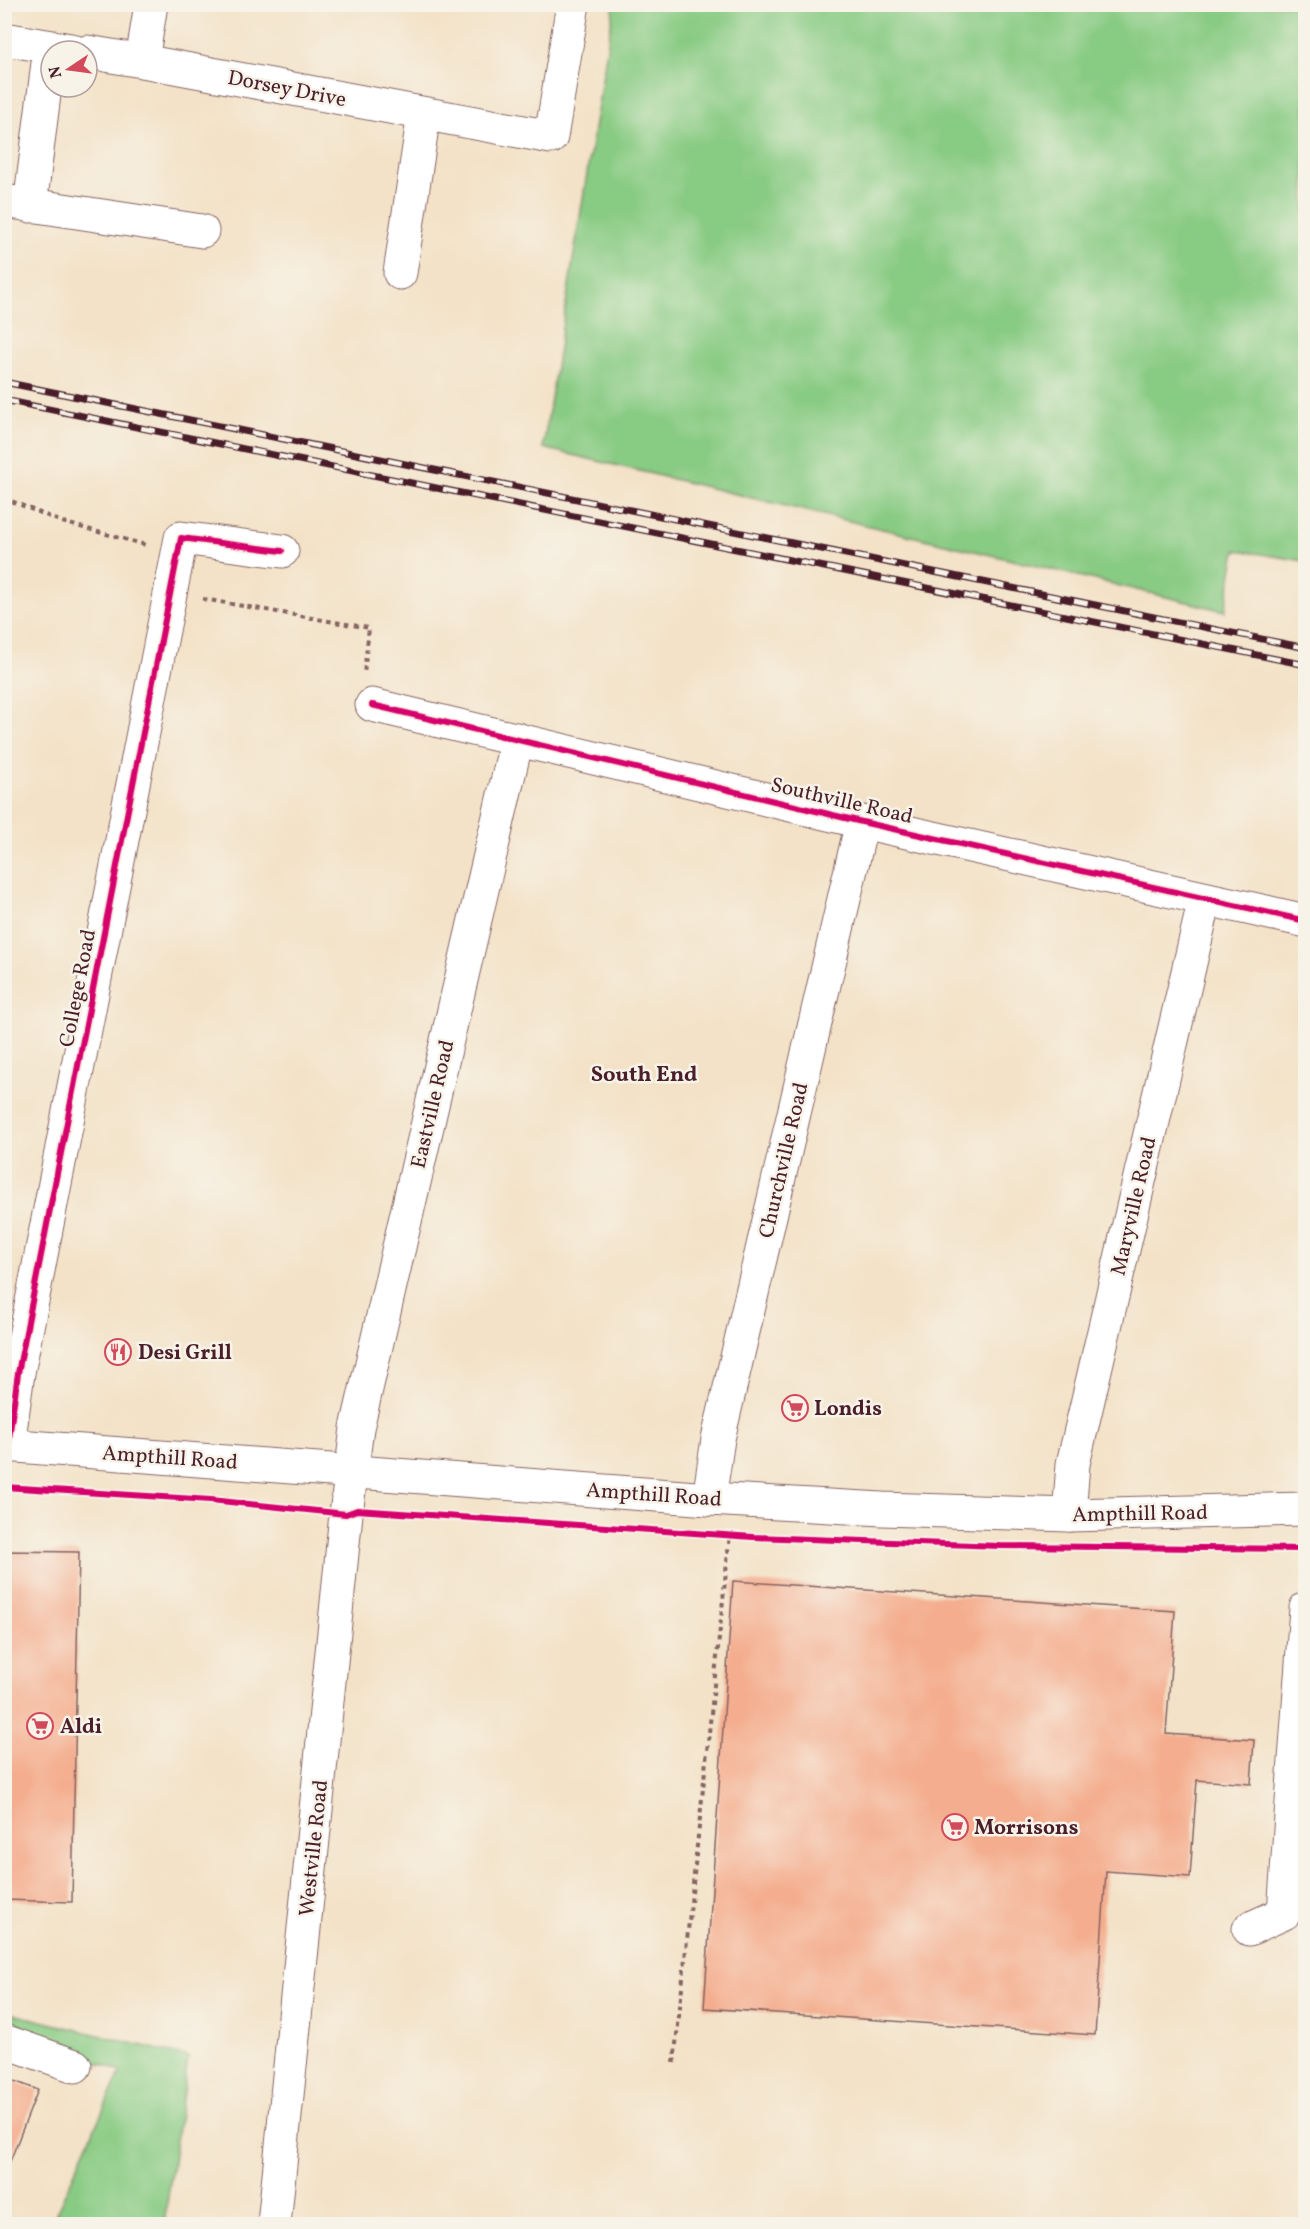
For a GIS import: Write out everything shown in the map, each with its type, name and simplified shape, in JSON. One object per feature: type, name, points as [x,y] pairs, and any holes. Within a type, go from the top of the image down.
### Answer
[{"type":"street","points":[[142,61],[151,4]]},
{"type":"street","name":"Dorsey Drive","points":[[99,54],[551,138],[573,4]]},
{"type":"street","points":[[4,39],[39,45]]},
{"type":"street","points":[[49,99],[17,203],[202,231]]},
{"type":"street","points":[[400,273],[424,114]]},
{"type":"street","points":[[179,546],[282,551]]},
{"type":"street","name":"College Road","points":[[6,1445],[18,1373],[179,546]]},
{"type":"street","name":"Southville Road","points":[[372,705],[862,822],[1305,921]]},
{"type":"street","name":"Eastville Road","points":[[352,1471],[357,1428],[517,739]]},
{"type":"street","name":"Churchville Road","points":[[721,1499],[718,1438],[862,822]]},
{"type":"street","name":"Maryville Road","points":[[1069,1515],[1072,1464],[1205,899]]},
{"type":"street","name":"Ampthill Road","points":[[6,1445],[882,1509],[1069,1515],[1305,1509]]},
{"type":"street","name":"Westville Road","points":[[274,2224],[352,1471]]},
{"type":"street","points":[[1249,1929],[1284,1912],[1305,1608]]},
{"type":"street","points":[[4,2041],[75,2066]]},
{"type":"path","points":[[4,498],[62,522],[179,546]]},
{"type":"path","points":[[171,593],[369,628],[362,686],[372,705]]},
{"type":"path","points":[[674,2063],[729,1536],[721,1499]]},
{"type":"path","points":[[718,1535],[741,1537]]},
{"type":"green space","points":[[614,5],[1305,5],[1305,561],[1236,550],[1225,611],[543,448]]},
{"type":"green space","points":[[5,2012],[188,2057],[164,2224],[51,2224],[121,2071],[5,2031]]},
{"type":"building","name":"Aldi","points":[[4,1551],[79,1552],[72,1902],[4,1900]]},
{"type":"building","name":"Morrisons","points":[[733,1581],[1175,1611],[1166,1734],[1254,1740],[1251,1784],[1197,1780],[1190,1877],[1106,1871],[1095,2035],[704,2008]]},
{"type":"building","points":[[4,2077],[38,2090],[5,2174],[4,2174]]},
{"type":"railway","points":[[4,382],[1306,648]]},
{"type":"railway","points":[[4,400],[1306,665]]},
{"type":"cycle path","points":[[8,1445],[18,1373],[181,538],[282,551]]},
{"type":"cycle path","points":[[372,705],[862,822],[1306,921]]},
{"type":"cycle path","points":[[4,1487],[211,1500],[346,1514],[357,1510],[753,1537],[1000,1546],[1306,1549]]},
{"type":"place","name":"Desi Grill","points":[[118,1352]]},
{"type":"place","name":"Londis","points":[[795,1408]]},
{"type":"place","name":"Aldi","points":[[40,1726]]},
{"type":"place","name":"Morrisons","points":[[955,1827]]},
{"type":"district","name":"South End","points":[[644,1073]]}]
